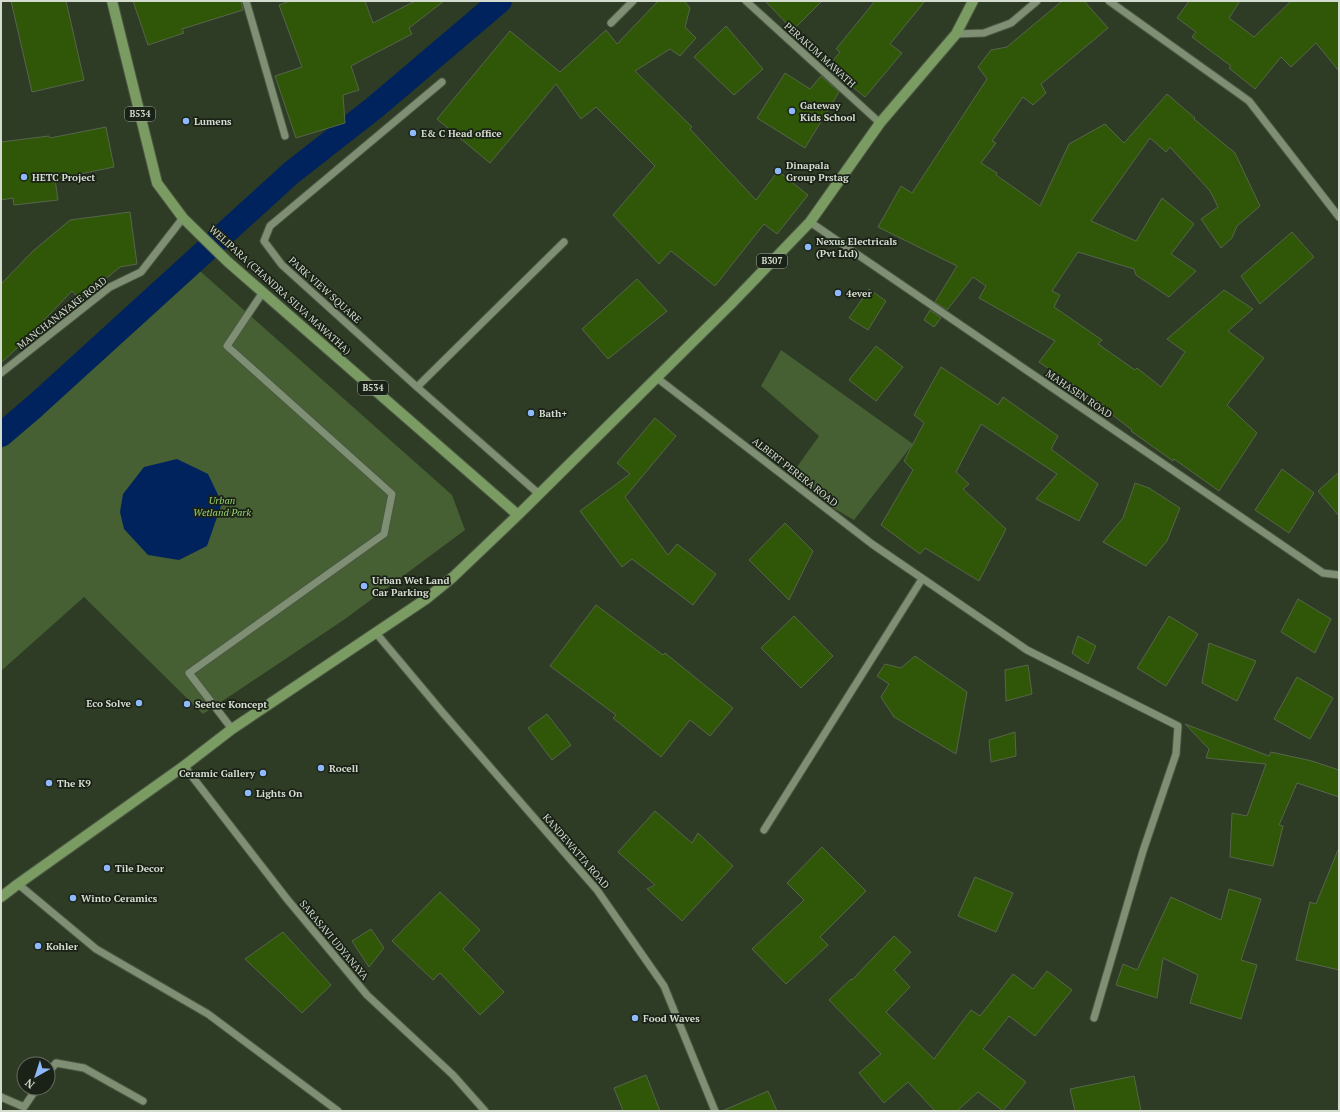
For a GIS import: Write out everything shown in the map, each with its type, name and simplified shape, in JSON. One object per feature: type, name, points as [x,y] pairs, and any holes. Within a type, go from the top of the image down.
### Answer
[{"type":"main road","name":"WELIPARA (CHANDRA SILVA MAWATHA)","points":[[112,1],[157,183],[183,218],[228,262],[518,515]]},
{"type":"main road","name":"B307","points":[[1,897],[184,766],[232,729],[426,599],[453,577],[657,378],[810,222],[880,123],[956,34],[973,1]]},
{"type":"street","points":[[246,1],[285,136]]},
{"type":"street","points":[[611,23],[633,1]]},
{"type":"street","name":"PERAKUM MAWATH","points":[[746,1],[880,123]]},
{"type":"street","points":[[956,34],[984,33],[1011,23],[1037,1]]},
{"type":"street","points":[[1109,1],[1249,101],[1339,217]]},
{"type":"street","name":"PARK VIEW SQUARE","points":[[442,82],[270,226],[264,241],[282,265],[417,387],[539,494]]},
{"type":"street","name":"MANCHANAYAKE ROAD","points":[[1,373],[110,287],[141,272],[183,218]]},
{"type":"street","name":"MAHASEN ROAD","points":[[810,222],[1323,573],[1339,575]]},
{"type":"street","points":[[417,387],[564,242]]},
{"type":"street","points":[[232,729],[189,673],[384,534],[392,494],[227,346],[263,292]]},
{"type":"street","name":"ALBERT PERERA ROAD","points":[[657,378],[872,544],[1027,650],[1178,726],[1176,754],[1143,851],[1094,1018]]},
{"type":"street","points":[[764,830],[922,579]]},
{"type":"street","name":"KANDEWATTA ROAD","points":[[376,633],[443,713],[597,890],[664,986],[715,1111]]},
{"type":"street","name":"SARASAVI UDYANAYA","points":[[184,766],[286,899],[367,995],[453,1075],[485,1111]]},
{"type":"street","points":[[18,884],[96,949],[208,1014],[338,1111]]},
{"type":"street","points":[[56,1063],[84,1068],[143,1101]]},
{"type":"street","points":[[1,1098],[24,1107],[32,1096]]},
{"type":"green space","name":"Urban Wetland Park","points":[[192,264],[452,495],[465,530],[345,619],[203,714],[84,597],[1,671],[1,449]]},
{"type":"green space","points":[[781,350],[913,444],[854,520],[787,481],[819,436],[761,386]]},
{"type":"water","points":[[177,459],[208,474],[222,503],[207,546],[179,560],[148,555],[124,529],[120,512],[123,494],[144,467]]},
{"type":"building","points":[[11,1],[66,1],[84,80],[32,92]]},
{"type":"building","points":[[133,1],[241,1],[243,10],[182,29],[184,33],[148,45]]},
{"type":"building","points":[[290,1],[365,1],[373,23],[415,1],[444,1],[409,28],[412,34],[351,66],[359,90],[343,95],[345,123],[296,138],[275,76],[302,67],[279,5]]},
{"type":"building","points":[[658,1],[684,1],[690,8],[685,27],[696,38],[680,56],[670,49],[635,71],[692,127],[690,129],[756,200],[778,171],[808,195],[777,234],[764,224],[715,286],[671,251],[659,264],[613,215],[655,166],[596,107],[581,119],[556,84],[490,163],[437,119],[510,31],[560,72],[606,30],[617,44]]},
{"type":"building","points":[[765,1],[822,1],[793,30]]},
{"type":"building","points":[[875,1],[925,1],[890,44],[902,53],[865,97],[845,81],[844,83],[827,68],[840,52],[836,49]]},
{"type":"building","points":[[1062,1],[1084,1],[1108,28],[1041,84],[1046,93],[1033,105],[1023,97],[992,141],[996,143],[981,163],[997,173],[996,175],[1040,206],[1069,144],[1105,124],[1124,143],[1167,94],[1235,153],[1260,206],[1237,226],[1232,238],[1221,248],[1201,219],[1218,207],[1210,191],[1170,147],[1166,152],[1150,138],[1091,221],[1136,241],[1162,198],[1194,224],[1171,254],[1196,271],[1169,297],[1136,275],[1134,269],[1078,252],[1052,291],[1060,295],[1054,307],[1102,340],[1098,344],[1135,370],[1137,368],[1161,387],[1185,352],[1167,339],[1224,290],[1253,309],[1228,331],[1264,358],[1227,405],[1257,433],[1219,491],[1131,431],[1132,430],[1105,409],[1106,407],[1039,362],[1055,341],[979,298],[986,286],[973,277],[947,310],[935,302],[957,266],[878,227],[901,186],[912,193],[987,79],[978,67],[991,50],[1007,47]]},
{"type":"building","points":[[1189,1],[1240,1],[1229,18],[1254,37],[1291,1],[1339,1],[1339,71],[1316,43],[1291,67],[1281,57],[1255,89],[1229,68],[1231,66],[1192,37],[1196,32],[1177,18]]},
{"type":"building","points":[[726,26],[763,69],[734,95],[694,57]]},
{"type":"building","points":[[785,73],[810,89],[821,76],[839,92],[805,148],[757,118]]},
{"type":"building","points":[[106,127],[114,167],[55,179],[58,200],[14,205],[13,198],[1,200],[1,142],[49,136],[50,138]]},
{"type":"building","points":[[130,212],[137,264],[120,267],[80,300],[72,291],[44,320],[45,322],[1,363],[1,284],[33,251],[70,220]]},
{"type":"building","points":[[1292,232],[1314,257],[1260,304],[1241,276]]},
{"type":"building","points":[[637,279],[667,311],[608,359],[582,329]]},
{"type":"building","points":[[869,289],[886,301],[868,330],[849,318]]},
{"type":"building","points":[[930,310],[941,318],[934,327],[924,320]]},
{"type":"building","points":[[876,346],[903,367],[876,401],[849,380]]},
{"type":"building","points":[[941,367],[998,405],[1003,397],[1058,436],[1051,449],[1098,484],[1079,521],[1036,499],[1057,474],[981,424],[956,472],[969,484],[963,489],[1006,529],[979,581],[925,548],[920,554],[881,525],[913,470],[904,461],[924,423],[914,415]]},
{"type":"building","points":[[655,418],[676,436],[625,497],[668,555],[677,544],[716,574],[693,605],[632,559],[622,567],[580,511],[630,474],[617,463]]},
{"type":"building","points":[[1282,469],[1314,493],[1289,533],[1255,510]]},
{"type":"building","points":[[1339,472],[1339,516],[1318,491]]},
{"type":"building","points":[[1135,483],[1149,488],[1180,508],[1167,541],[1146,566],[1103,542],[1123,518]]},
{"type":"building","points":[[785,523],[813,551],[789,600],[749,560]]},
{"type":"building","points":[[1298,599],[1331,619],[1315,653],[1281,632]]},
{"type":"building","points":[[596,605],[663,655],[665,653],[733,708],[710,736],[690,720],[661,757],[613,718],[616,715],[550,666]]},
{"type":"building","points":[[794,616],[833,656],[801,688],[761,648]]},
{"type":"building","points":[[1169,616],[1198,634],[1166,686],[1137,668]]},
{"type":"building","points":[[1078,636],[1096,646],[1088,664],[1072,653]]},
{"type":"building","points":[[1209,643],[1256,661],[1237,701],[1202,683]]},
{"type":"building","points":[[915,656],[967,692],[956,754],[894,717],[881,697],[889,684],[877,676],[885,664],[901,668]]},
{"type":"building","points":[[1028,665],[1032,694],[1006,701],[1005,670]]},
{"type":"building","points":[[1297,677],[1333,698],[1310,739],[1274,719]]},
{"type":"building","points":[[547,714],[571,745],[552,760],[528,728]]},
{"type":"building","points":[[1185,724],[1269,756],[1271,752],[1312,761],[1339,770],[1339,797],[1297,783],[1279,825],[1283,826],[1273,866],[1230,857],[1232,813],[1247,816],[1266,764],[1206,758],[1209,749]]},
{"type":"building","points":[[1015,732],[1016,756],[991,762],[989,740]]},
{"type":"building","points":[[655,811],[692,843],[698,833],[733,866],[682,921],[647,889],[655,885],[618,852]]},
{"type":"building","points":[[822,847],[866,891],[820,937],[828,945],[786,984],[752,949],[804,900],[787,883]]},
{"type":"building","points":[[1338,850],[1339,970],[1296,960],[1310,902],[1316,904]]},
{"type":"building","points":[[975,877],[1013,893],[996,932],[958,916]]},
{"type":"building","points":[[1229,889],[1261,899],[1241,960],[1257,965],[1241,1019],[1190,1003],[1198,975],[1163,958],[1157,998],[1116,985],[1123,964],[1137,970],[1171,897],[1221,920]]},
{"type":"building","points":[[440,892],[480,930],[463,949],[504,992],[480,1015],[440,973],[433,980],[392,941]]},
{"type":"building","points":[[371,929],[384,948],[369,967],[352,941]]},
{"type":"building","points":[[283,932],[331,985],[302,1013],[245,959]]},
{"type":"building","points":[[894,936],[911,952],[894,970],[910,987],[886,1012],[934,1059],[971,1010],[980,1016],[1013,974],[1033,989],[1047,971],[1072,990],[1035,1036],[1009,1016],[983,1049],[1026,1082],[1003,1111],[978,1092],[957,1111],[935,1111],[908,1082],[884,1103],[859,1073],[881,1054],[829,1000],[851,979],[852,980]]},
{"type":"building","points":[[646,1075],[660,1111],[623,1111],[614,1088]]},
{"type":"building","points":[[1134,1076],[1141,1111],[1075,1111],[1070,1089]]},
{"type":"building","points":[[768,1091],[777,1111],[722,1111]]},
{"type":"waterway","points":[[1,435],[35,406],[291,173],[374,108],[500,1]]},
{"type":"place","name":"Gateway Kids School","points":[[792,111]]},
{"type":"place","name":"Lumens","points":[[186,121]]},
{"type":"place","name":"E& C Head office","points":[[413,133]]},
{"type":"place","name":"Dinapala Group Prstag","points":[[778,171]]},
{"type":"place","name":"HETC Project","points":[[24,177]]},
{"type":"place","name":"Nexus Electricals (Pvt Ltd)","points":[[808,247]]},
{"type":"place","name":"4ever","points":[[838,293]]},
{"type":"place","name":"Bath+","points":[[531,413]]},
{"type":"place","name":"Urban Wet Land Car Parking","points":[[364,586]]},
{"type":"place","name":"Eco Solve","points":[[139,703]]},
{"type":"place","name":"Seetec Koncept","points":[[187,704]]},
{"type":"place","name":"Rocell","points":[[321,768]]},
{"type":"place","name":"Ceramic Gallery","points":[[263,773]]},
{"type":"place","name":"The K9","points":[[49,783]]},
{"type":"place","name":"Lights On","points":[[248,793]]},
{"type":"place","name":"Tile Decor","points":[[107,868]]},
{"type":"place","name":"Winto Ceramics","points":[[73,898]]},
{"type":"place","name":"Kohler","points":[[38,946]]},
{"type":"place","name":"Food Waves","points":[[635,1018]]}]
